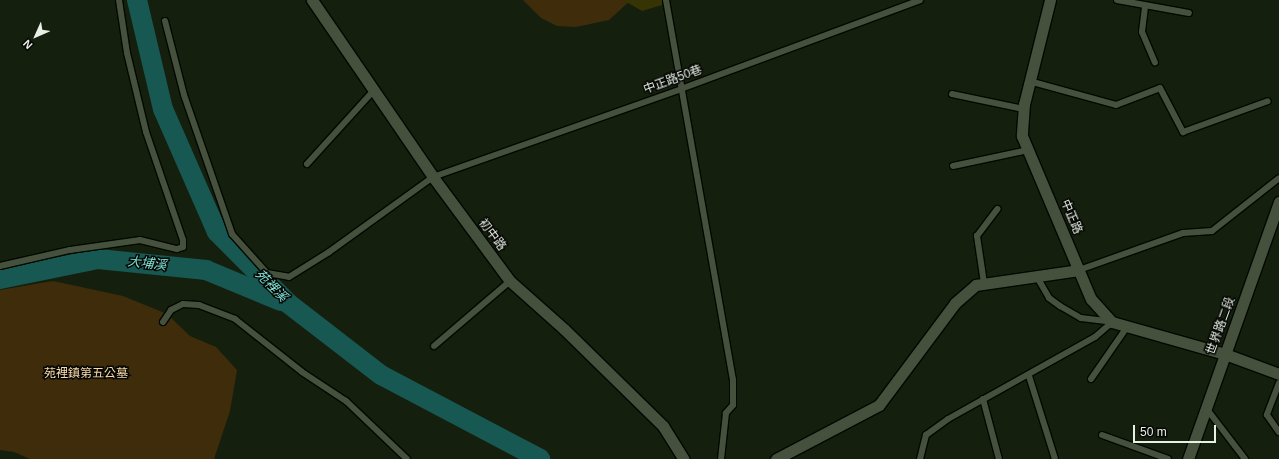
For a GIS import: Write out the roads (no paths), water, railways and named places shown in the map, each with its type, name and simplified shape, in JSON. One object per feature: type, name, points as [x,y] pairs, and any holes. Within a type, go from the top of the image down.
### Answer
[{"type":"street","name":"初中路","points":[[312,0],[375,89],[433,177],[510,281],[564,329],[662,426],[684,459]]},
{"type":"street","name":"中正路","points":[[1050,0],[1024,109],[1022,136],[1091,299],[1112,322],[1225,354],[1279,374]]},
{"type":"street","name":"世界路二段","points":[[1188,459],[1279,202]]},
{"type":"street","points":[[776,459],[879,405],[955,303],[976,285],[1079,270]]},
{"type":"lane","points":[[0,266],[70,250],[140,240],[177,249],[183,247],[183,240],[146,132],[127,53],[119,0]]},
{"type":"lane","points":[[666,0],[733,380],[733,405],[726,413],[721,459]]},
{"type":"lane","name":"中正路50巷","points":[[165,20],[184,95],[232,234],[266,273],[289,277],[329,252],[433,177],[681,89],[920,0]]},
{"type":"lane","points":[[1117,0],[1145,7],[1189,13]]},
{"type":"lane","points":[[1145,7],[1142,32],[1155,62]]},
{"type":"lane","points":[[1030,81],[1116,105],[1160,88],[1183,132],[1268,102]]},
{"type":"lane","points":[[307,164],[375,89]]},
{"type":"lane","points":[[952,94],[1024,109]]},
{"type":"lane","points":[[953,166],[1028,150]]},
{"type":"lane","points":[[1079,270],[1183,233],[1212,232],[1279,178]]},
{"type":"lane","points":[[984,283],[976,236],[997,209]]},
{"type":"lane","points":[[1037,277],[1049,298],[1060,306],[1081,318],[1112,322]]},
{"type":"lane","points":[[434,346],[510,281]]},
{"type":"lane","points":[[163,322],[171,310],[183,304],[199,305],[235,319],[302,372],[346,400],[407,459]]},
{"type":"lane","points":[[920,459],[926,435],[983,399],[1028,376],[1095,337],[1112,322]]},
{"type":"lane","points":[[1091,379],[1127,327]]},
{"type":"lane","points":[[1028,376],[1055,459]]},
{"type":"lane","points":[[1279,383],[1267,415],[1279,432]]},
{"type":"lane","points":[[983,399],[999,459]]},
{"type":"lane","points":[[1206,408],[1244,459]]},
{"type":"lane","points":[[1102,435],[1168,459]]},
{"type":"waterway","name":"苑裡溪","points":[[137,0],[163,109],[217,232],[289,304],[381,375],[540,459]]},
{"type":"waterway","name":"大埔溪","points":[[0,279],[98,259],[206,270],[281,301]]},
{"type":"park label","name":"苑裡鎮第五公墓","points":[[86,374]]}]
